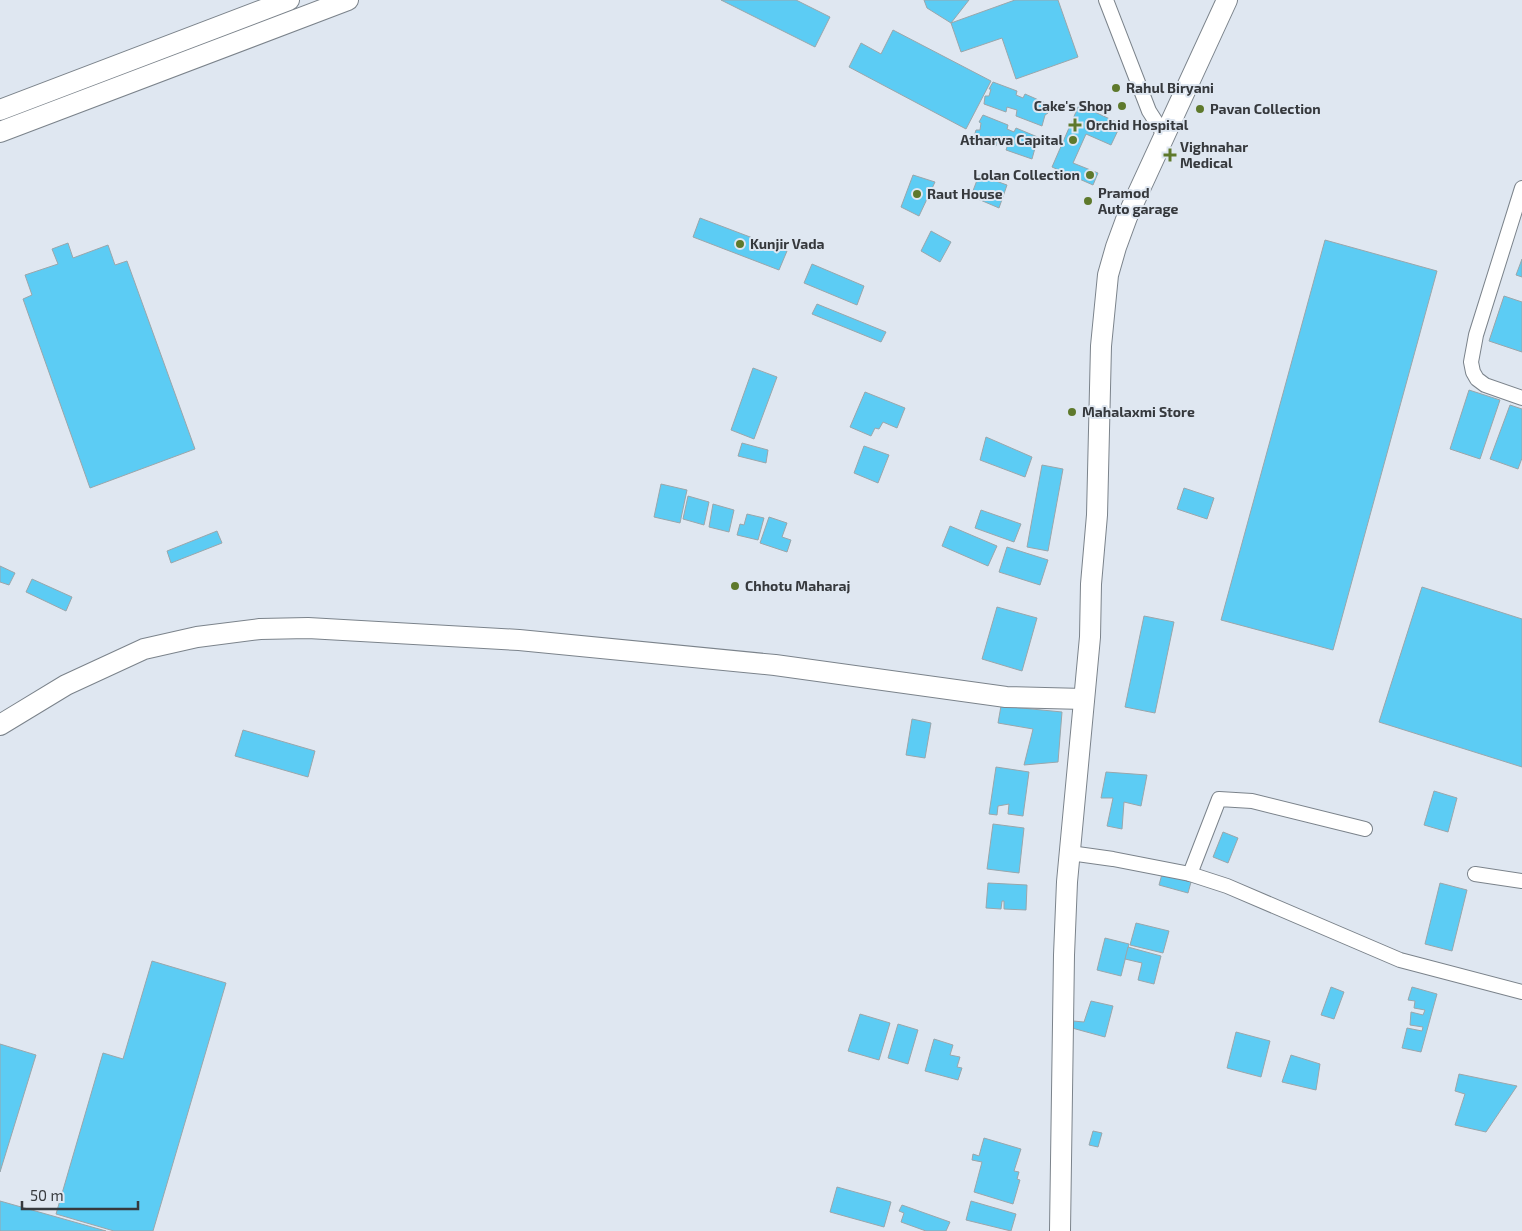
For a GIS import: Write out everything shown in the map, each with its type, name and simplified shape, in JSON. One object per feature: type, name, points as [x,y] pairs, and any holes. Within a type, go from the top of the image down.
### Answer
[{"type":"street","points":[[0,110],[288,0]]},
{"type":"street","points":[[0,132],[348,0]]},
{"type":"street","points":[[1106,0],[1149,111],[1165,136]]},
{"type":"street","points":[[1060,1231],[1064,955],[1070,853],[1090,636],[1090,584],[1097,516],[1101,346],[1108,275],[1127,218],[1227,0]]},
{"type":"street","points":[[1522,188],[1476,335],[1471,353],[1471,362],[1477,379],[1485,385],[1522,398]]},
{"type":"street","points":[[0,725],[66,685],[144,649],[198,637],[260,630],[308,628],[529,641],[775,665],[1006,696],[1084,699]]},
{"type":"street","points":[[1190,874],[1218,799],[1252,801],[1365,829]]},
{"type":"street","points":[[1070,853],[1113,859],[1190,874],[1227,886],[1400,960],[1522,992]]},
{"type":"street","points":[[1475,874],[1522,881]]},
{"type":"building","points":[[721,0],[796,0],[830,17],[815,47]]},
{"type":"building","points":[[924,0],[969,0],[951,23],[927,8]]},
{"type":"building","points":[[1015,0],[1058,0],[1078,57],[1016,79],[1002,38],[961,52],[951,23]]},
{"type":"building","points":[[893,30],[991,81],[966,129],[849,67],[861,43],[881,54]]},
{"type":"building","points":[[993,82],[1017,91],[1016,95],[1023,98],[1025,94],[1050,105],[1042,126],[1016,116],[1017,110],[1007,107],[1006,112],[984,104],[985,96],[989,96],[991,89],[989,89]]},
{"type":"building","name":"Atharva Capital","points":[[1079,105],[1121,124],[1111,145],[1086,134],[1073,163],[1098,173],[1093,185],[1052,167]]},
{"type":"building","points":[[983,115],[1008,125],[1007,129],[1014,132],[1016,128],[1040,138],[1039,146],[1035,148],[1032,159],[1006,150],[1008,144],[998,140],[996,146],[974,137],[976,130],[980,130],[981,123],[979,122]]},
{"type":"building","name":"Raut House","points":[[913,175],[935,182],[919,216],[901,207]]},
{"type":"building","points":[[979,175],[1007,185],[999,208],[971,196]]},
{"type":"building","name":"Kunjir Vada","points":[[700,218],[787,251],[779,270],[693,237]]},
{"type":"building","points":[[931,231],[951,242],[940,262],[921,251]]},
{"type":"building","points":[[1325,240],[1437,271],[1333,650],[1221,620]]},
{"type":"building","points":[[68,243],[73,258],[108,245],[115,265],[127,261],[195,449],[90,488],[23,299],[32,295],[25,275],[58,264],[52,249]]},
{"type":"building","points":[[1522,259],[1522,277],[1516,275]]},
{"type":"building","name":"Kunjir Vada","points":[[812,264],[864,286],[857,305],[804,283]]},
{"type":"building","points":[[1504,296],[1522,302],[1522,352],[1489,341]]},
{"type":"building","points":[[817,304],[886,332],[881,342],[812,314]]},
{"type":"building","points":[[753,368],[777,377],[754,439],[731,430]]},
{"type":"building","points":[[1469,390],[1500,400],[1480,459],[1450,449]]},
{"type":"building","points":[[865,392],[905,408],[897,428],[883,422],[879,429],[875,428],[871,436],[850,427]]},
{"type":"building","points":[[1510,405],[1522,409],[1522,458],[1518,469],[1490,459]]},
{"type":"building","points":[[986,437],[1032,457],[1025,477],[980,460]]},
{"type":"building","points":[[742,443],[768,450],[766,463],[738,456]]},
{"type":"building","points":[[864,446],[889,455],[878,483],[854,473]]},
{"type":"building","points":[[1042,465],[1063,469],[1048,551],[1027,547]]},
{"type":"building","points":[[661,484],[687,490],[680,523],[654,517]]},
{"type":"building","points":[[1184,488],[1214,498],[1207,519],[1177,509]]},
{"type":"building","points":[[688,496],[709,502],[704,525],[683,519]]},
{"type":"building","points":[[713,504],[734,510],[729,532],[709,527]]},
{"type":"building","points":[[981,510],[1021,524],[1014,542],[975,528]]},
{"type":"building","points":[[747,514],[764,518],[758,540],[737,535],[740,524],[744,525]]},
{"type":"building","points":[[769,517],[787,523],[782,537],[791,540],[787,552],[760,543]]},
{"type":"building","points":[[950,526],[997,546],[988,566],[942,546]]},
{"type":"building","points":[[217,531],[222,543],[171,563],[167,551]]},
{"type":"building","points":[[1007,547],[1048,560],[1040,585],[999,572]]},
{"type":"building","points":[[0,566],[15,573],[9,585],[0,582]]},
{"type":"building","points":[[32,579],[72,597],[66,611],[26,592]]},
{"type":"building","points":[[1422,587],[1522,619],[1522,767],[1379,722]]},
{"type":"building","points":[[997,607],[1037,618],[1022,671],[982,659]]},
{"type":"building","points":[[1144,616],[1174,622],[1155,713],[1125,707]]},
{"type":"building","points":[[1001,706],[1062,712],[1058,762],[1024,765],[1033,729],[998,723]]},
{"type":"building","points":[[912,719],[931,723],[925,758],[906,755]]},
{"type":"building","points":[[243,730],[315,751],[308,777],[235,756]]},
{"type":"building","points":[[996,767],[1029,772],[1023,816],[1008,814],[1009,804],[998,806],[997,815],[989,814]]},
{"type":"building","points":[[1106,772],[1147,775],[1141,806],[1124,802],[1122,829],[1107,826],[1113,798],[1101,798]]},
{"type":"building","points":[[1434,791],[1457,798],[1448,832],[1424,825]]},
{"type":"building","points":[[993,824],[1024,828],[1019,873],[987,869]]},
{"type":"building","points":[[1223,832],[1238,838],[1228,863],[1213,857]]},
{"type":"building","points":[[1162,874],[1191,882],[1188,893],[1159,885]]},
{"type":"building","points":[[988,883],[1027,885],[1026,910],[1004,909],[1004,901],[1002,901],[1001,909],[986,908]]},
{"type":"building","points":[[1440,883],[1467,890],[1452,951],[1425,944]]},
{"type":"building","points":[[1136,923],[1169,931],[1163,953],[1130,945]]},
{"type":"building","points":[[1105,938],[1129,944],[1121,976],[1097,970]]},
{"type":"building","points":[[1128,947],[1161,956],[1154,984],[1138,980],[1142,963],[1125,959]]},
{"type":"building","points":[[152,961],[226,983],[153,1231],[114,1231],[56,1214],[103,1053],[123,1059]]},
{"type":"building","points":[[1331,987],[1344,992],[1334,1019],[1321,1015]]},
{"type":"building","points":[[1412,987],[1437,994],[1421,1052],[1402,1048],[1407,1028],[1422,1031],[1423,1027],[1410,1025],[1411,1012],[1423,1015],[1425,1010],[1414,1008],[1415,1001],[1408,1000]]},
{"type":"building","points":[[1091,1001],[1113,1006],[1105,1037],[1072,1028],[1073,1021],[1084,1022]]},
{"type":"building","points":[[860,1014],[890,1023],[879,1060],[848,1051]]},
{"type":"building","points":[[898,1024],[918,1030],[908,1064],[888,1058]]},
{"type":"building","points":[[1236,1032],[1270,1041],[1261,1077],[1227,1068]]},
{"type":"building","points":[[934,1039],[953,1045],[950,1055],[960,1057],[957,1067],[962,1068],[958,1080],[925,1071]]},
{"type":"building","points":[[0,1044],[36,1055],[0,1172]]},
{"type":"building","points":[[1291,1055],[1320,1064],[1316,1090],[1282,1082]]},
{"type":"building","points":[[1459,1074],[1517,1086],[1486,1132],[1455,1125],[1465,1094],[1455,1091]]},
{"type":"building","points":[[1093,1131],[1102,1133],[1098,1147],[1089,1145]]},
{"type":"building","points":[[984,1138],[1021,1149],[1014,1171],[1019,1172],[1017,1179],[1020,1180],[1013,1204],[974,1192],[982,1162],[972,1160],[973,1154],[979,1156]]},
{"type":"building","points":[[837,1187],[891,1202],[884,1227],[830,1212]]},
{"type":"building","points":[[0,1201],[106,1231],[0,1231]]},
{"type":"building","points":[[971,1201],[1016,1214],[1011,1231],[966,1220]]},
{"type":"building","points":[[902,1205],[950,1222],[946,1231],[926,1231],[901,1222],[904,1213],[899,1211]]},
{"type":"place","name":"Rahul Biryani","points":[[1116,88]]},
{"type":"place","name":"Cake's Shop","points":[[1122,106]]},
{"type":"place","name":"Pavan Collection","points":[[1200,109]]},
{"type":"place","name":"Orchid Hospital","points":[[1075,125]]},
{"type":"place","name":"Atharva Capital","points":[[1073,140]]},
{"type":"place","name":"Vighnahar Medical","points":[[1170,155]]},
{"type":"place","name":"Lolan Collection","points":[[1090,175]]},
{"type":"place","name":"Raut House","points":[[917,194]]},
{"type":"place","name":"Pramod Auto garage","points":[[1088,201]]},
{"type":"place","name":"Kunjir Vada","points":[[740,244]]},
{"type":"place","name":"Mahalaxmi Store","points":[[1072,412]]},
{"type":"place","name":"Chhotu Maharaj","points":[[735,586]]}]
